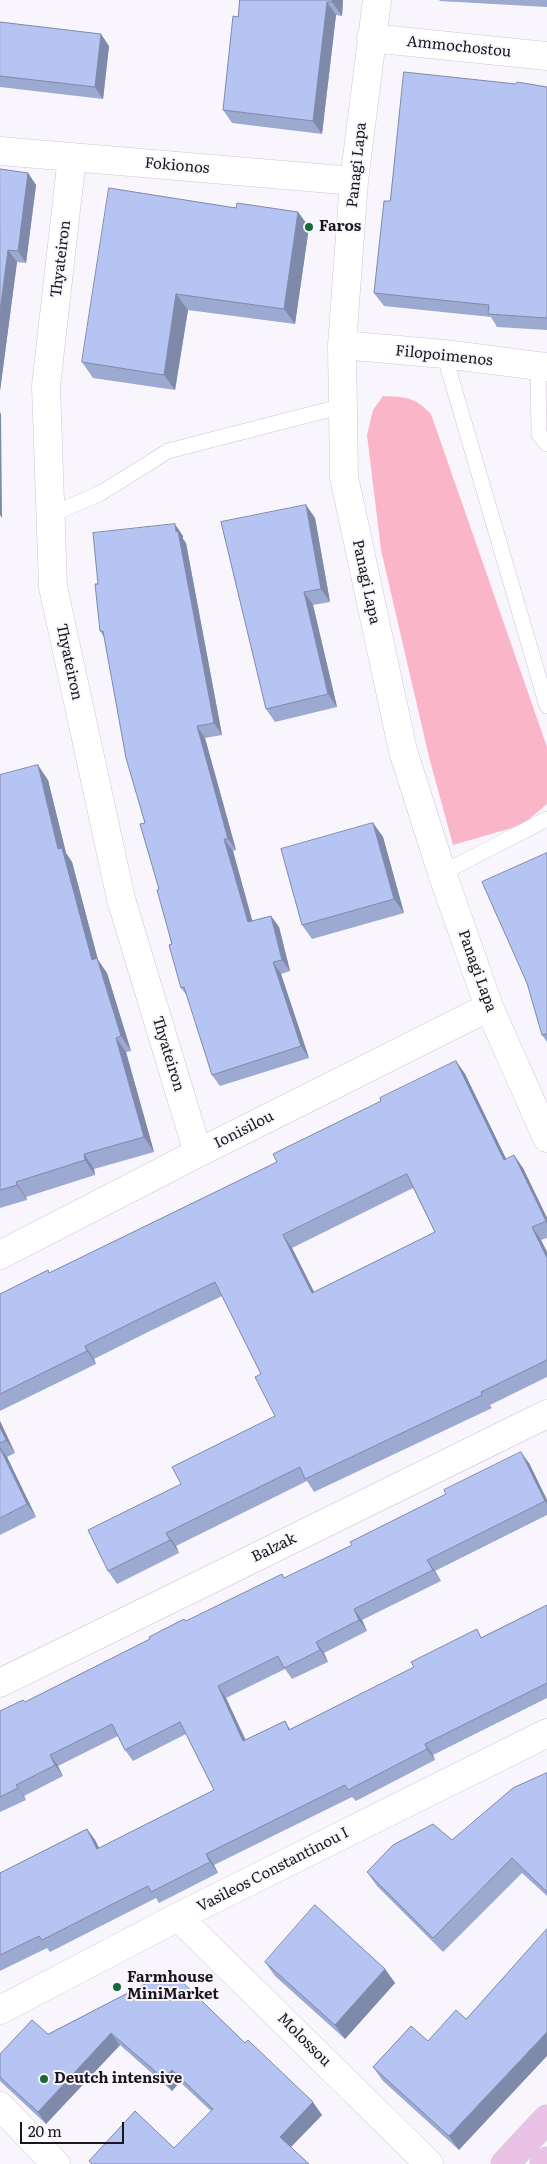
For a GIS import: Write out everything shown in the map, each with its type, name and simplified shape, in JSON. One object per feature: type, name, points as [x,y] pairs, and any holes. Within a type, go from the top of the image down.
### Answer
[{"type":"main road","points":[[505,2164],[547,2120]]},
{"type":"main road","points":[[544,2164],[547,2161]]},
{"type":"street","name":"Panagi Lapa","points":[[376,0],[354,181],[342,345],[344,477],[403,751],[442,873],[489,1008],[537,1093],[547,1138]]},
{"type":"street","name":"Ammochostou","points":[[371,38],[547,56]]},
{"type":"street","name":"Fokionos","points":[[0,151],[354,181]]},
{"type":"street","name":"Thyateiron","points":[[72,157],[46,386],[53,587],[121,899],[198,1153]]},
{"type":"street","name":"Filopoimenos","points":[[342,345],[444,354],[543,367]]},
{"type":"street","name":"Ionisilou","points":[[0,1255],[198,1153],[489,1008]]},
{"type":"street","name":"Balzak","points":[[0,1683],[547,1414]]},
{"type":"street","name":"Vasileos Constantinou I","points":[[0,2010],[178,1917],[547,1733]]},
{"type":"street","name":"Molossou","points":[[178,1917],[429,2164]]},
{"type":"street","points":[[0,2106],[56,2164]]},
{"type":"lane","points":[[444,354],[547,706]]},
{"type":"lane","points":[[543,367],[539,434],[547,444]]},
{"type":"lane","points":[[50,514],[101,493],[168,451],[343,406]]},
{"type":"lane","points":[[442,873],[547,819]]},
{"type":"shaded area","points":[[383,396],[410,399],[420,404],[431,414],[547,747],[547,804],[522,825],[453,845],[429,757],[381,550],[367,435],[373,410]]},
{"type":"building","points":[[240,0],[332,0],[332,2],[327,2],[313,121],[223,110],[233,16],[238,17]]},
{"type":"building","points":[[0,22],[101,34],[95,87],[0,76]]},
{"type":"building","points":[[404,72],[516,84],[517,82],[547,87],[547,318],[488,314],[489,305],[374,293],[384,201],[390,201]]},
{"type":"building","points":[[0,169],[28,173],[18,251],[8,250],[0,312]]},
{"type":"building","points":[[109,188],[236,208],[237,203],[298,212],[284,309],[176,294],[164,375],[82,362]]},
{"type":"building","points":[[306,505],[321,589],[304,592],[328,694],[266,709],[221,522]]},
{"type":"building","points":[[175,524],[176,532],[178,531],[214,723],[197,726],[228,839],[224,839],[248,922],[271,916],[282,960],[273,962],[301,1046],[212,1075],[184,987],[181,988],[169,945],[172,944],[157,890],[159,889],[140,824],[145,823],[126,758],[103,631],[100,631],[95,584],[98,584],[93,533]]},
{"type":"building","points":[[38,765],[58,849],[62,848],[92,960],[97,958],[121,1036],[116,1038],[144,1137],[84,1154],[85,1160],[16,1182],[17,1185],[0,1190],[0,775]]},
{"type":"building","points":[[373,823],[394,899],[302,925],[281,849]]},
{"type":"building","points":[[547,853],[547,1034],[542,1035],[527,983],[482,882]]},
{"type":"building","points":[[456,1061],[504,1160],[514,1155],[546,1221],[532,1227],[547,1258],[547,1360],[481,1392],[482,1395],[305,1479],[300,1467],[166,1533],[170,1540],[108,1571],[88,1530],[181,1484],[172,1467],[275,1416],[255,1377],[261,1374],[215,1282],[85,1346],[87,1351],[0,1394],[0,1294],[48,1270],[49,1273],[277,1162],[273,1154],[381,1101],[380,1098]],"holes":[[[407,1174],[435,1232],[312,1293],[283,1235]]]},
{"type":"building","points":[[0,1427],[6,1440],[0,1443]]},
{"type":"building","points":[[0,1448],[27,1504],[0,1518]]},
{"type":"building","points":[[521,1452],[545,1501],[427,1560],[433,1570],[354,1609],[359,1620],[316,1642],[320,1650],[284,1668],[278,1656],[218,1686],[243,1741],[285,1721],[289,1730],[414,1667],[411,1662],[477,1629],[481,1638],[547,1605],[547,1683],[425,1744],[427,1749],[348,1790],[345,1785],[206,1854],[210,1862],[151,1892],[148,1886],[42,1940],[39,1936],[0,1955],[0,1873],[87,1829],[97,1849],[214,1790],[180,1722],[125,1750],[112,1724],[50,1755],[55,1765],[16,1785],[18,1788],[0,1797],[0,1711],[23,1700],[25,1702],[150,1639],[149,1637],[184,1619],[186,1621],[282,1574],[284,1578],[352,1545],[350,1542],[446,1494],[444,1490]]},
{"type":"building","points":[[547,1773],[547,1892],[512,1858],[433,1938],[367,1872],[393,1845],[433,1824],[452,1840],[513,1788]]},
{"type":"building","points":[[315,1905],[385,1969],[335,2025],[265,1962]]},
{"type":"building","points":[[547,1929],[547,2032],[449,2136],[373,2067],[411,2026],[428,2041],[456,2010],[466,2019]]},
{"type":"building","points":[[171,1971],[245,2043],[248,2040],[313,2102],[280,2137],[309,2164],[92,2164],[89,2161],[135,2111],[174,2148],[213,2109],[172,2070],[163,2078],[111,2033],[38,2112],[0,2077],[0,2054],[32,2020],[48,2034]]},
{"type":"place","name":"Faros","points":[[309,227]]},
{"type":"place","name":"Farmhouse MiniMarket","points":[[117,1987]]},
{"type":"place","name":"Deutch intensive","points":[[44,2079]]}]
